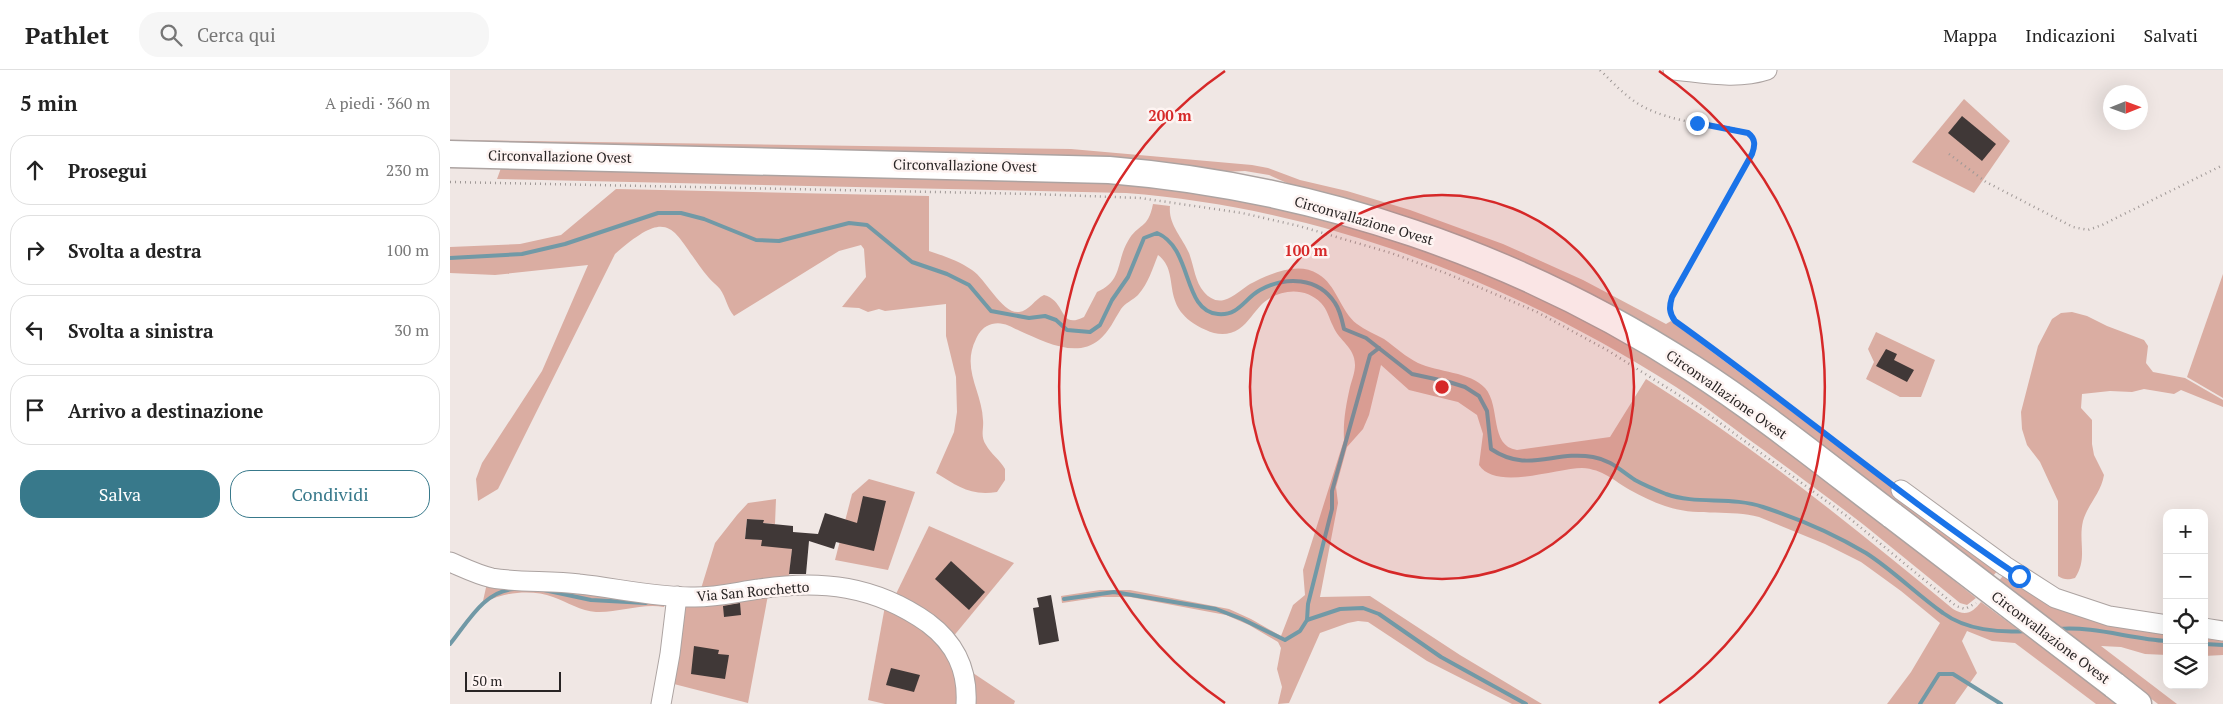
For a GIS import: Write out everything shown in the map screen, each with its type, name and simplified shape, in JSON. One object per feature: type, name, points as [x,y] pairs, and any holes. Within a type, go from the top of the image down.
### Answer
[{"type":"highway","name":"Circonvallazione Ovest","points":[[450,154],[1109,170],[1201,180],[1335,209],[1399,228],[1474,254],[1539,282],[1664,350],[1727,391],[2138,704]]},
{"type":"street","points":[[1674,70],[1735,76],[1767,70]]},
{"type":"street","points":[[1901,490],[2005,566],[2055,598],[2109,616],[2163,624]]},
{"type":"street","name":"Via San Rocchetto","points":[[450,562],[482,575],[501,579],[565,582],[676,596],[704,597],[772,587],[812,585],[847,588],[877,596],[917,616],[949,642],[963,666],[966,683],[966,704]]},
{"type":"street","points":[[661,704],[670,654],[676,596]]},
{"type":"street","points":[[2208,628],[2223,630]]},
{"type":"path","points":[[1600,70],[1630,100],[1641,107],[1682,120],[1742,131],[1752,136],[1755,144],[1752,154],[1672,297],[1670,304],[1671,315],[1675,321],[1901,490]]},
{"type":"path","points":[[1949,154],[1994,188],[2082,230],[2102,225],[2223,165]]},
{"type":"path","points":[[450,182],[1140,198],[1233,211],[1299,226],[1391,253],[1448,274],[1537,312],[1607,350],[1701,409],[1848,517],[1956,606],[1965,609],[1975,605]]},
{"type":"shaded area","points":[[1964,99],[2010,141],[1974,193],[1912,162]]},
{"type":"shaded area","points":[[450,140],[1071,149],[1268,168],[1300,180],[1347,191],[1410,210],[1503,244],[1583,280],[1666,324],[1671,321],[2000,568],[1992,577],[1729,379],[1269,175],[1245,171],[1222,172],[450,143]]},
{"type":"shaded area","points":[[501,168],[1101,180],[1241,197],[1405,241],[1557,303],[1701,386],[1834,485],[1976,598],[1967,605],[1960,603],[1852,516],[1710,411],[1676,387],[1613,349],[1548,314],[1481,283],[1413,256],[1343,233],[1271,215],[1199,201],[1126,193],[497,179]]},
{"type":"shaded area","points":[[616,189],[929,196],[929,251],[957,261],[972,270],[1006,308],[1013,311],[1023,311],[1044,295],[1051,298],[1070,320],[1084,317],[1097,292],[1111,282],[1118,270],[1124,248],[1135,231],[1146,222],[1153,204],[1170,206],[1173,225],[1189,253],[1199,284],[1208,296],[1215,300],[1224,300],[1258,280],[1284,270],[1302,269],[1318,274],[1330,285],[1351,319],[1360,326],[1384,339],[1418,363],[1463,375],[1485,388],[1493,405],[1496,424],[1502,441],[1508,447],[1517,450],[1610,437],[1646,379],[1726,432],[1804,489],[1953,609],[1962,613],[1969,612],[1981,602],[2119,704],[2096,704],[2015,643],[1992,641],[1967,631],[1962,641],[1977,673],[1955,704],[1887,704],[1911,672],[1940,623],[1861,562],[1825,544],[1759,517],[1736,513],[1688,511],[1665,506],[1634,492],[1602,473],[1589,469],[1571,469],[1512,477],[1487,473],[1479,465],[1483,434],[1477,415],[1458,402],[1409,390],[1381,365],[1369,415],[1363,429],[1347,447],[1336,487],[1338,503],[1320,597],[1370,596],[1460,655],[1542,704],[1512,704],[1427,661],[1368,622],[1358,621],[1320,633],[1289,703],[1278,704],[1282,687],[1277,669],[1281,648],[1278,642],[1249,625],[1226,615],[1130,597],[1102,597],[1062,603],[1061,596],[1100,590],[1130,590],[1229,609],[1281,636],[1293,605],[1305,595],[1303,570],[1344,440],[1346,407],[1355,368],[1352,353],[1336,331],[1323,305],[1315,298],[1300,292],[1283,293],[1268,299],[1245,324],[1231,333],[1222,334],[1206,330],[1181,312],[1175,302],[1169,272],[1165,263],[1158,255],[1142,290],[1123,307],[1103,337],[1090,345],[1080,348],[1060,346],[1000,323],[989,325],[980,332],[972,350],[971,370],[982,409],[983,439],[1005,469],[1005,480],[997,492],[979,493],[964,489],[936,473],[954,432],[957,412],[956,377],[946,336],[946,304],[885,311],[879,309],[868,312],[859,308],[842,307],[866,277],[864,249],[861,245],[839,251],[734,316],[720,289],[709,278],[679,237],[671,230],[661,227],[650,229],[615,254],[498,489],[478,501],[476,479],[482,463],[542,371],[588,265],[495,275],[450,273],[450,247],[520,244],[561,235]]},
{"type":"shaded area","points":[[2223,274],[2223,398],[2187,377]]},
{"type":"shaded area","points":[[2072,312],[2087,316],[2144,340],[2148,346],[2146,363],[2153,372],[2185,378],[2223,400],[2223,407],[2181,390],[2174,394],[2144,389],[2132,392],[2110,391],[2082,394],[2081,408],[2092,420],[2094,455],[2104,475],[2083,521],[2081,536],[2082,557],[2079,571],[2075,578],[2068,579],[2058,576],[2058,501],[2040,462],[2027,445],[2022,429],[2021,412],[2038,346],[2052,319],[2061,313]]},
{"type":"shaded area","points":[[1876,332],[1935,360],[1921,397],[1900,397],[1866,379],[1874,362],[1868,349]]},
{"type":"shaded area","points":[[869,479],[915,492],[888,570],[835,560],[852,494]]},
{"type":"shaded area","points":[[776,499],[775,524],[763,523],[763,520],[747,519],[745,538],[762,540],[792,549],[789,578],[700,592],[715,543],[737,515],[748,503]]},
{"type":"shaded area","points":[[929,526],[1014,563],[952,638],[895,596]]},
{"type":"shaded area","points":[[2006,572],[2163,628],[2163,655],[2145,654],[2121,647],[2101,646],[2177,704],[2158,704],[1998,582]]},
{"type":"shaded area","points":[[487,583],[664,600],[664,607],[647,606],[596,612],[579,608],[545,595],[527,592],[509,594],[486,602],[483,601]]},
{"type":"shaded area","points":[[768,595],[748,703],[670,683],[681,603]]},
{"type":"shaded area","points":[[885,606],[907,617],[949,652],[962,704],[885,704],[868,700]]},
{"type":"shaded area","points":[[2208,633],[2223,635],[2223,655],[2208,656]]},
{"type":"shaded area","points":[[970,671],[1015,701],[1014,704],[971,704]]},
{"type":"building","points":[[1962,116],[1996,144],[1982,161],[1948,133]]},
{"type":"building","points":[[1886,349],[1897,354],[1894,360],[1914,370],[1907,382],[1876,366]]},
{"type":"building","points":[[863,496],[886,501],[874,551],[836,542],[834,549],[809,541],[806,574],[789,574],[792,549],[761,546],[762,540],[745,539],[747,519],[764,520],[763,523],[793,526],[793,532],[818,534],[825,513],[857,523]]},
{"type":"building","points":[[951,561],[985,592],[969,610],[935,579]]},
{"type":"building","points":[[1051,595],[1059,641],[1039,645],[1033,608],[1039,607],[1037,598]]},
{"type":"building","points":[[740,603],[741,615],[724,617],[723,606]]},
{"type":"building","points":[[694,646],[719,650],[718,654],[729,655],[725,679],[691,674]]},
{"type":"building","points":[[891,668],[920,675],[914,692],[886,685]]},
{"type":"waterway","points":[[450,258],[522,254],[565,244],[658,213],[681,213],[704,219],[756,240],[779,241],[849,223],[867,225],[912,262],[947,274],[969,285],[991,311],[1029,318],[1045,316],[1056,320],[1067,330],[1090,332],[1100,325],[1112,300],[1128,277],[1144,238],[1157,233],[1168,241],[1177,252],[1198,302],[1207,310],[1218,314],[1225,314],[1237,309],[1255,293],[1280,282],[1301,282],[1320,288],[1328,294],[1337,306],[1344,329],[1366,338],[1412,374],[1465,387],[1479,396],[1487,411],[1491,449],[1504,456],[1529,461],[1566,456],[1599,458],[1611,463],[1646,486],[1666,494],[1690,499],[1739,502],[1763,507],[1815,527],[1866,553],[1952,619],[1973,627],[1994,631],[2026,631]]},
{"type":"waterway","points":[[1064,599],[1114,592],[1216,609],[1242,619],[1285,640],[1300,631],[1307,620],[1308,604],[1332,509],[1332,491],[1370,355],[1379,348]]},
{"type":"waterway","points":[[450,644],[470,617],[485,601],[503,591],[514,589]]},
{"type":"waterway","points":[[544,590],[591,600],[646,603]]},
{"type":"waterway","points":[[1307,620],[1340,609],[1363,608],[1379,614],[1441,657],[1526,704]]},
{"type":"waterway","points":[[2058,629],[2085,629],[2163,641]]},
{"type":"waterway","points":[[2208,644],[2223,645]]},
{"type":"waterway","points":[[1920,704],[1939,674],[1953,674],[2001,704]]},
{"type":"route","points":[[1697,123],[1748,133],[1752,136],[1755,144],[1752,154],[1672,297],[1670,309],[1675,321],[2019,576]]}]
